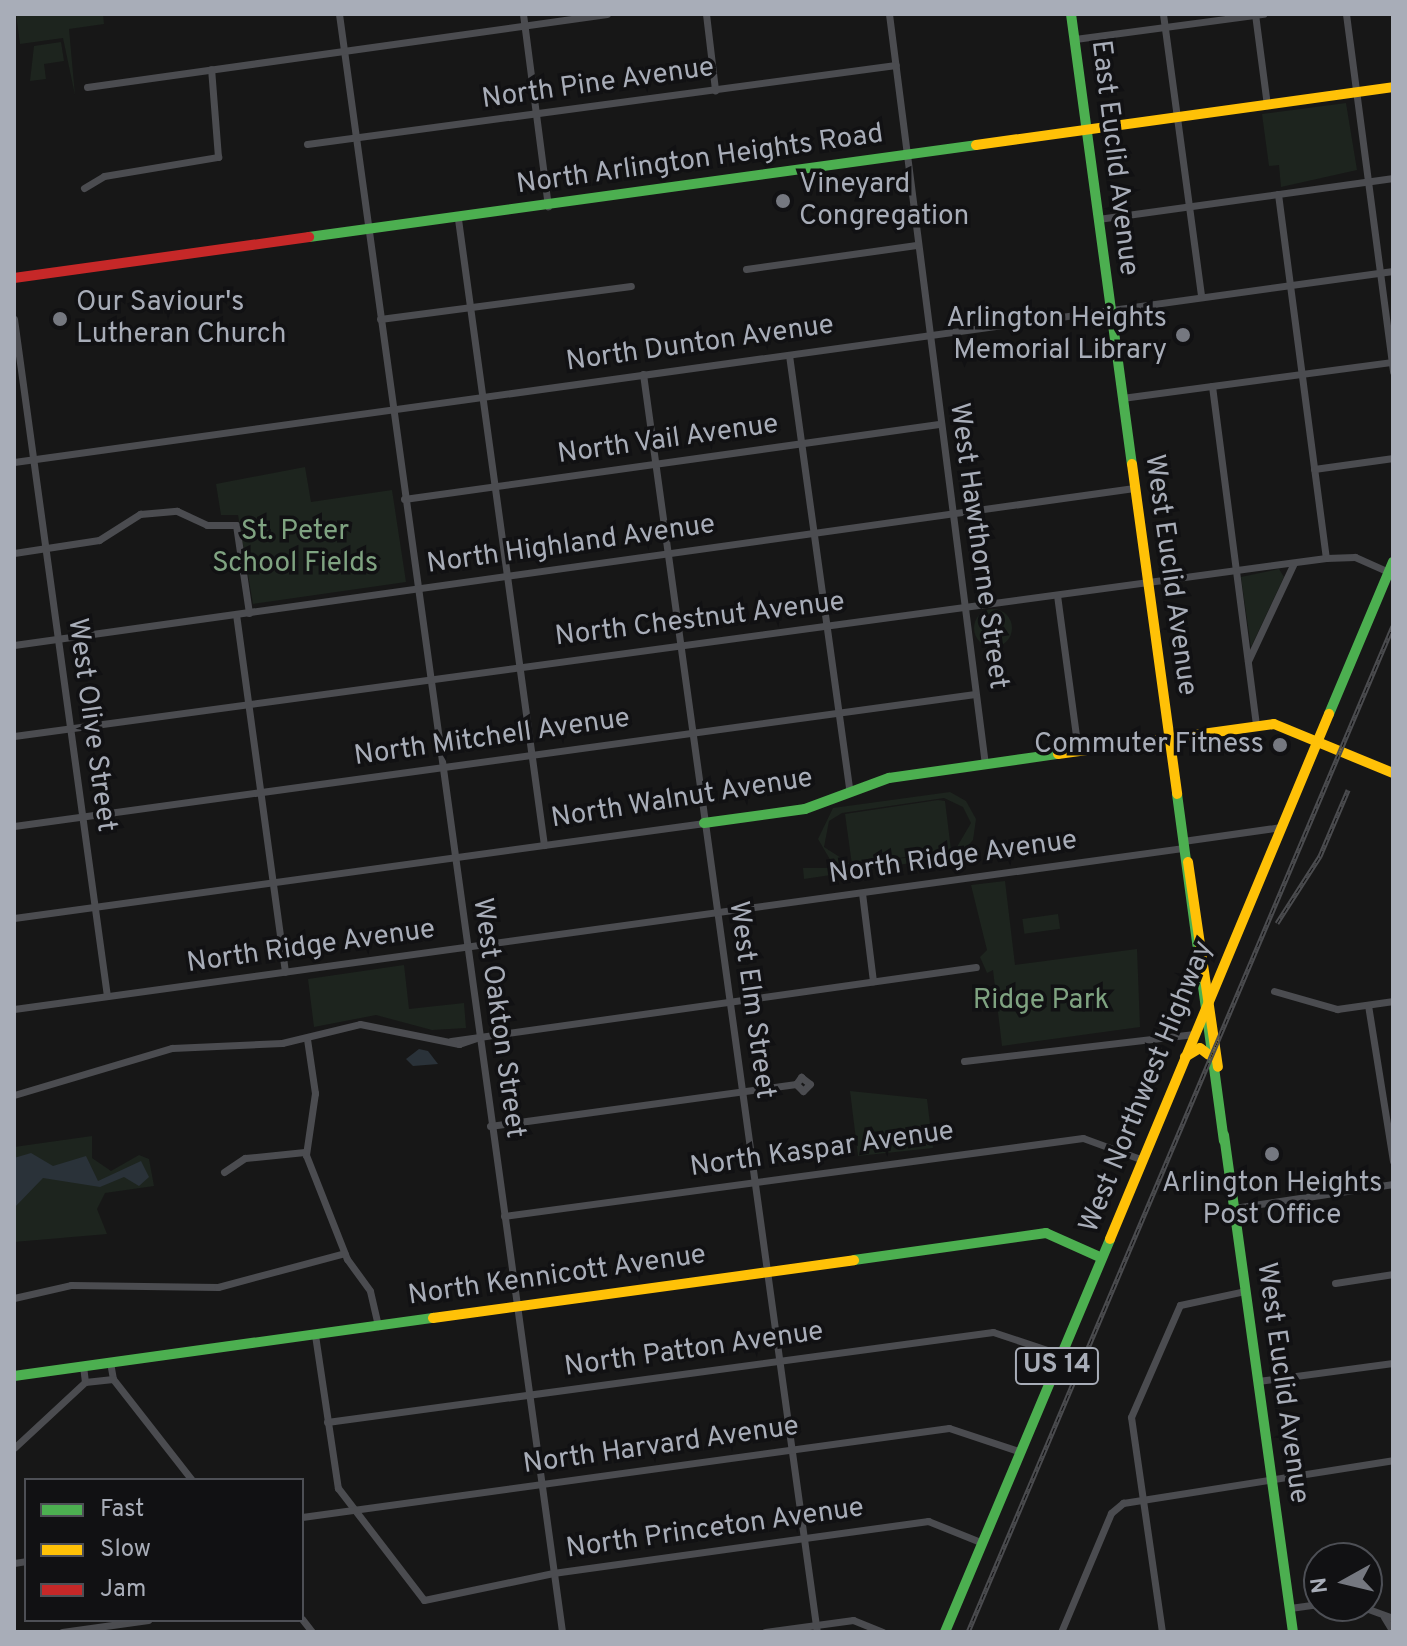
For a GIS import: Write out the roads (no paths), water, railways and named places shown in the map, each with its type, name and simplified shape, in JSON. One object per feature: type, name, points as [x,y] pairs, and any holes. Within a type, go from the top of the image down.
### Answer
[{"type":"main road","name":"East Euclid Avenue","points":[[1071,14],[1109,309]]},
{"type":"main road","name":"North Arlington Heights Road","points":[[14,278],[368,232],[1393,87]]},
{"type":"main road","name":"West Euclid Avenue","points":[[1109,309],[1183,845],[1203,1013],[1234,1208],[1293,1632]]},
{"type":"main road","name":"West Northwest Highway","points":[[945,1632],[1391,567]]},
{"type":"main road","name":"North Walnut Avenue","points":[[704,823],[805,809],[889,778],[1274,724],[1393,773]]},
{"type":"main road","name":"West Euclid Avenue","points":[[1183,845],[1210,997],[1224,1141]]},
{"type":"main road","points":[[1184,1058],[1200,1048],[1209,1055]]},
{"type":"main road","name":"North Kennicott Avenue","points":[[14,1376],[1046,1233],[1102,1258]]},
{"type":"street","name":"West Oakton Street","points":[[339,14],[415,589],[562,1632]]},
{"type":"street","points":[[523,14],[548,206]]},
{"type":"street","points":[[87,87],[607,14]]},
{"type":"street","points":[[706,14],[715,90]]},
{"type":"street","name":"West Hawthorne Street","points":[[889,14],[904,156],[985,764]]},
{"type":"street","points":[[1163,14],[1201,296]]},
{"type":"street","points":[[1075,39],[1257,14],[1267,105]]},
{"type":"street","points":[[1346,14],[1393,372]]},
{"type":"street","name":"North Pine Avenue","points":[[307,144],[535,116],[896,65]]},
{"type":"street","points":[[84,188],[104,176],[218,157],[211,69]]},
{"type":"street","points":[[1098,219],[1393,178]]},
{"type":"street","points":[[1278,194],[1326,558]]},
{"type":"street","points":[[458,219],[544,845]]},
{"type":"street","points":[[746,269],[916,245]]},
{"type":"street","name":"North Dunton Avenue","points":[[14,462],[1393,271]]},
{"type":"street","points":[[380,319],[631,286]]},
{"type":"street","name":"West Olive Street","points":[[14,319],[107,996]]},
{"type":"street","points":[[789,355],[850,792]]},
{"type":"street","points":[[1122,398],[1392,362]]},
{"type":"street","name":"West Elm Street","points":[[643,374],[817,1628]]},
{"type":"street","points":[[1212,386],[1256,726]]},
{"type":"street","name":"North Vail Avenue","points":[[404,499],[939,424]]},
{"type":"street","points":[[1314,469],[1393,458]]},
{"type":"street","name":"North Highland Avenue","points":[[14,645],[1134,488]]},
{"type":"street","points":[[14,553],[99,540],[140,514],[177,511],[207,525],[233,524],[249,613]]},
{"type":"street","name":"North Chestnut Avenue","points":[[14,736],[1326,558],[1355,557],[1391,567]]},
{"type":"street","points":[[1248,661],[1294,563]]},
{"type":"street","points":[[1057,595],[1078,751]]},
{"type":"street","points":[[236,614],[285,972]]},
{"type":"street","name":"North Mitchell Avenue","points":[[14,826],[975,694]]},
{"type":"street","name":"North Walnut Avenue","points":[[14,918],[704,823]]},
{"type":"street","name":"North Ridge Avenue","points":[[14,1009],[862,893],[1183,845],[1281,827]]},
{"type":"street","points":[[862,893],[873,981]]},
{"type":"street","points":[[14,1095],[172,1048],[307,1039],[369,1023],[451,1041],[976,967]]},
{"type":"street","points":[[1274,991],[1337,1009],[1393,1001]]},
{"type":"street","points":[[1368,1005],[1389,1094],[1393,1161]]},
{"type":"street","points":[[964,1061],[1194,1034]]},
{"type":"street","points":[[307,1039],[315,1093],[305,1152],[345,1253],[370,1291],[378,1326]]},
{"type":"street","points":[[490,1126],[796,1084]]},
{"type":"street","name":"North Kaspar Avenue","points":[[504,1216],[1083,1138],[1143,1160]]},
{"type":"street","points":[[224,1172],[245,1158],[305,1152]]},
{"type":"street","points":[[1234,1208],[1393,1184]]},
{"type":"street","points":[[14,1298],[71,1285],[218,1287],[345,1253]]},
{"type":"street","points":[[1335,1283],[1393,1274]]},
{"type":"street","points":[[1162,1632],[1131,1417],[1176,1310],[1195,1297],[1245,1291]]},
{"type":"street","name":"North Patton Avenue","points":[[327,1422],[993,1332],[1062,1355]]},
{"type":"street","points":[[315,1335],[334,1473],[349,1511]]},
{"type":"street","points":[[110,1362],[113,1379],[190,1478]]},
{"type":"street","points":[[1258,1381],[1393,1363]]},
{"type":"street","points":[[83,1366],[85,1382]]},
{"type":"street","points":[[14,1448],[85,1382],[113,1379]]},
{"type":"street","name":"North Harvard Avenue","points":[[304,1517],[956,1428],[1021,1452]]},
{"type":"street","points":[[1061,1632],[1117,1506],[1141,1498],[1393,1460]]},
{"type":"street","name":"North Princeton Avenue","points":[[349,1511],[414,1594],[424,1600],[450,1590],[553,1573],[928,1521],[983,1543]]},
{"type":"street","points":[[1290,1608],[1303,1606]]},
{"type":"street","points":[[1389,1618],[1393,1632]]},
{"type":"street","points":[[765,1632],[817,1628],[853,1620],[883,1632]]},
{"type":"street","points":[[62,1632],[134,1622]]},
{"type":"railway","points":[[968,1632],[1393,626]]},
{"type":"railway","points":[[1277,923],[1320,856],[1348,790]]},
{"type":"place","name":"Vineyard Congregation","points":[[783,201]]},
{"type":"place","name":"Our Saviour's Lutheran Church","points":[[60,319]]},
{"type":"place","name":"Arlington Heights Memorial Library","points":[[1183,335]]},
{"type":"place","name":"Commuter Fitness","points":[[1280,745]]},
{"type":"place","name":"Arlington Heights Post Office","points":[[1272,1154]]},
{"type":"park label","name":"St. Peter School Fields","points":[[295,548]]},
{"type":"park label","name":"Ridge Park","points":[[1041,1001]]}]
